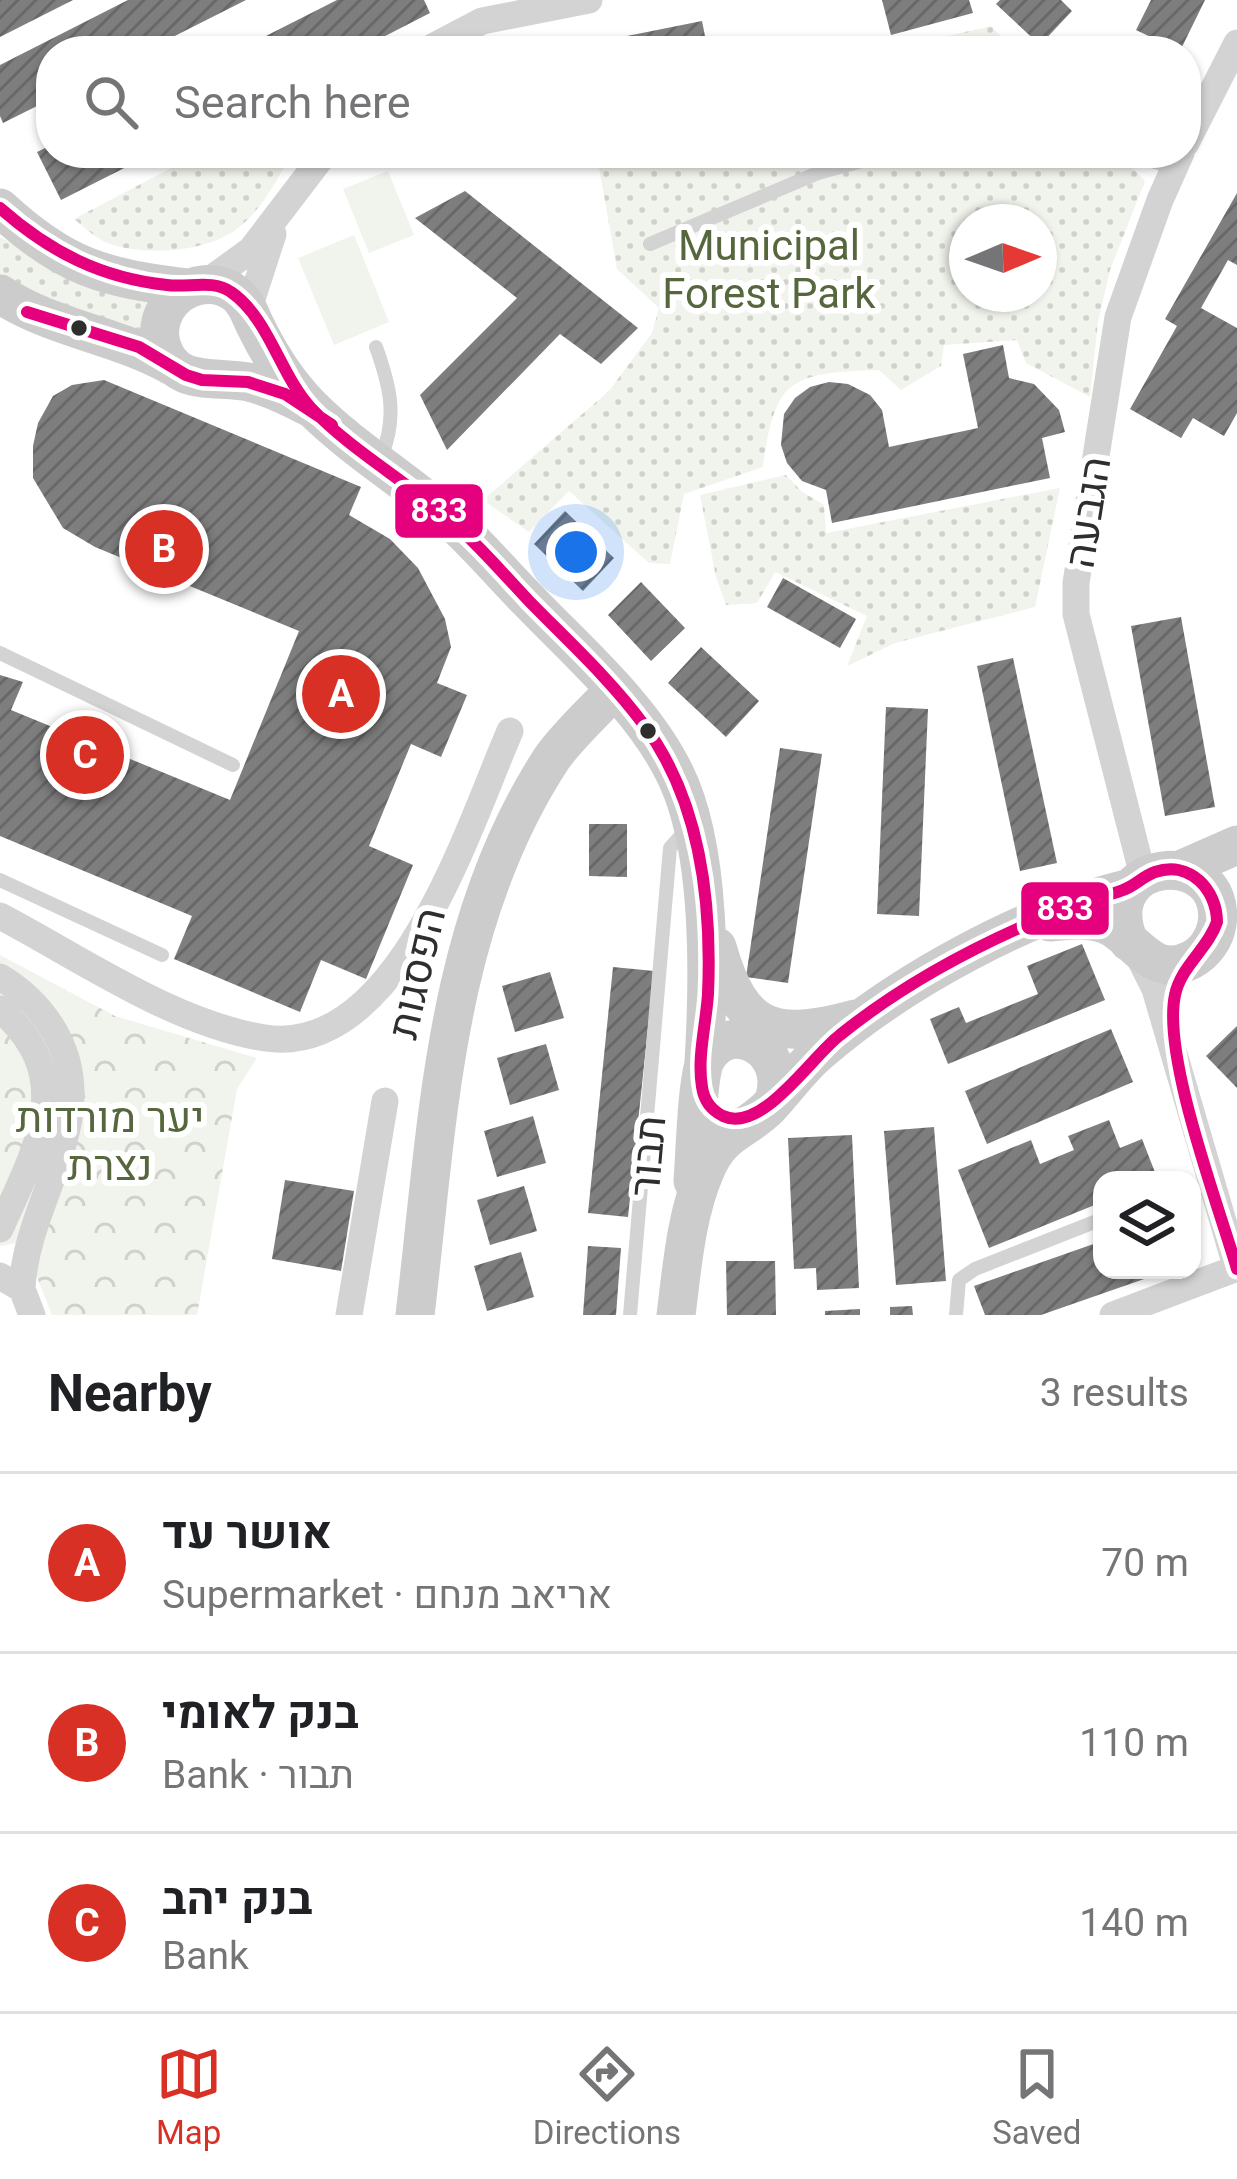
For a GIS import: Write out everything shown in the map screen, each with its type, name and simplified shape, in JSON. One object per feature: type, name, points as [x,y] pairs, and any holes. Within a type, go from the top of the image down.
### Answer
[{"type":"street","points":[[450,36],[491,11],[589,0]]},
{"type":"street","name":"הגבעה","points":[[1201,114],[1237,43]]},
{"type":"street","points":[[172,366],[161,348],[162,315],[174,297],[251,250],[314,168]]},
{"type":"street","name":"הגבעה","points":[[1152,878],[1076,614],[1076,583],[1118,317],[1176,168]]},
{"type":"street","points":[[219,379],[238,369],[249,356],[251,316],[285,208]]},
{"type":"street","points":[[4,215],[73,263],[124,281],[221,286],[236,294],[286,379],[311,408],[448,517],[614,690],[652,737],[675,773],[692,825],[700,890],[726,981],[749,1015],[766,1024],[807,1030],[852,1026]]},
{"type":"street","points":[[7,303],[139,347],[186,376],[248,382],[311,408]]},
{"type":"street","name":"הפסגות","points":[[415,1315],[442,1080],[468,939],[505,842],[526,802],[555,754],[614,690]]},
{"type":"street","points":[[0,916],[159,1001],[225,1028],[269,1039],[330,1026],[384,986],[407,952],[434,907],[510,730]]},
{"type":"street","points":[[708,988],[720,1020],[733,1035],[776,1051],[789,1050],[852,1026],[958,958],[1088,900],[1194,867],[1237,845]]},
{"type":"street","points":[[1152,878],[1208,888],[1216,903],[1215,939],[1184,971],[1176,988],[1175,1054]]},
{"type":"street","points":[[1113,1315],[1237,1268],[1155,989],[1122,927],[1123,915],[1152,878]]},
{"type":"street","name":"תבור","points":[[688,1237],[708,988],[700,890]]},
{"type":"street","points":[[1033,924],[1095,922],[1112,927],[1158,964],[1174,965],[1215,939]]},
{"type":"street","points":[[0,976],[32,1000],[47,1020],[61,1042],[73,1088],[70,1128],[30,1232],[18,1293]]},
{"type":"street","points":[[0,1009],[35,1050],[46,1111],[36,1149],[0,1228]]},
{"type":"street","name":"תבור","points":[[688,1237],[704,1172],[731,1132],[764,1109],[852,1026]]},
{"type":"street","points":[[724,1043],[752,1043],[776,1064],[779,1077],[764,1109],[726,1118],[709,1106],[702,1074],[724,1043]]},
{"type":"street","points":[[349,1315],[385,1101]]},
{"type":"street","points":[[676,1315],[688,1237]]},
{"type":"lane","points":[[650,244],[836,168]]},
{"type":"lane","points":[[376,347],[389,385],[392,415],[378,463]]},
{"type":"lane","points":[[0,653],[233,765]]},
{"type":"lane","points":[[630,1315],[670,848],[692,825]]},
{"type":"lane","points":[[0,880],[162,955]]},
{"type":"lane","points":[[956,1315],[959,1280],[975,1269],[1093,1223]]},
{"type":"green space","points":[[991,26],[1001,36],[948,36]]},
{"type":"green space","points":[[171,168],[283,168],[248,219],[227,235],[200,246],[150,251],[118,246],[101,240],[74,219]]},
{"type":"green space","name":"Municipal Forest Park","points":[[599,168],[1132,168],[1145,181],[1110,270],[1098,322],[1090,397],[1026,363],[1017,340],[944,345],[941,366],[901,390],[879,370],[806,379],[782,398],[763,467],[684,494],[670,564],[649,563],[569,491],[529,532],[483,500],[609,391],[652,333],[659,308],[617,269]]},
{"type":"green space","points":[[388,171],[414,235],[369,253],[343,189]]},
{"type":"green space","points":[[354,235],[389,322],[334,345],[298,258]]},
{"type":"green space","points":[[0,237],[58,266],[152,292],[141,331],[0,282]]},
{"type":"green space","points":[[786,475],[824,505],[826,533],[1060,488],[1035,607],[895,643],[847,666],[867,616],[775,572],[757,603],[726,605],[700,495]]},
{"type":"green space","name":"יער מורדות נצרת","points":[[0,955],[115,1016],[257,1058],[237,1089],[197,1315],[52,1315],[23,1242],[0,1246]]},
{"type":"building","points":[[0,0],[73,0],[0,37]]},
{"type":"building","points":[[128,0],[246,0],[175,36],[57,36]]},
{"type":"building","points":[[337,0],[424,0],[430,13],[385,36],[266,36]]},
{"type":"building","points":[[882,0],[969,0],[973,13],[891,35]]},
{"type":"building","points":[[1000,0],[1061,0],[1072,11],[1048,36],[1030,36],[996,4]]},
{"type":"building","points":[[1151,0],[1205,0],[1187,36],[1149,36],[1136,30]]},
{"type":"building","points":[[702,21],[705,36],[627,36]]},
{"type":"building","points":[[36,47],[36,106],[3,123],[0,116],[0,65]]},
{"type":"building","points":[[45,168],[124,168],[61,200]]},
{"type":"building","points":[[465,191],[638,328],[601,364],[560,334],[447,450],[420,395],[517,298],[415,218]]},
{"type":"building","points":[[1237,193],[1237,265],[1228,260],[1201,308],[1237,328],[1237,413],[1224,436],[1193,418],[1181,438],[1130,409],[1177,326],[1165,319]]},
{"type":"building","points":[[1003,345],[1009,378],[1034,384],[1059,410],[1065,432],[1042,438],[1050,478],[832,523],[826,490],[802,481],[787,463],[781,445],[784,414],[795,398],[829,382],[848,384],[870,395],[882,410],[889,447],[978,428],[963,354]]},
{"type":"building","points":[[104,380],[361,487],[349,515],[390,539],[418,568],[445,619],[451,647],[437,683],[467,695],[441,757],[411,744],[369,846],[413,865],[366,979],[321,960],[300,1012],[174,959],[192,916],[0,836],[0,675],[23,682],[11,710],[230,800],[299,631],[95,547],[63,528],[33,478],[38,423],[53,396],[72,385]]},
{"type":"building","points":[[565,511],[614,558],[583,591],[534,544]]},
{"type":"building","points":[[783,578],[856,619],[840,648],[767,607]]},
{"type":"building","points":[[641,582],[685,628],[651,661],[608,615]]},
{"type":"building","points":[[1181,617],[1215,807],[1165,816],[1131,626]]},
{"type":"building","points":[[701,647],[759,701],[726,737],[668,683]]},
{"type":"building","points":[[1013,658],[1057,863],[1020,871],[977,666]]},
{"type":"building","points":[[886,707],[928,709],[919,916],[877,914]]},
{"type":"building","points":[[780,748],[822,754],[788,983],[746,977]]},
{"type":"building","points":[[589,824],[627,824],[627,877],[589,876]]},
{"type":"building","points":[[1082,944],[1105,1000],[948,1064],[930,1019],[959,1007],[966,1023],[1038,994],[1027,966]]},
{"type":"building","points":[[613,967],[654,971],[628,1217],[588,1213]]},
{"type":"building","points":[[550,972],[564,1018],[515,1032],[502,986]]},
{"type":"building","points":[[1237,1026],[1237,1088],[1206,1056]]},
{"type":"building","points":[[1111,1029],[1133,1082],[987,1144],[965,1091]]},
{"type":"building","points":[[546,1044],[559,1090],[510,1105],[497,1058]]},
{"type":"building","points":[[533,1116],[546,1163],[497,1177],[484,1131]]},
{"type":"building","points":[[1109,1120],[1120,1148],[1142,1139],[1154,1171],[1093,1171],[1093,1206],[989,1248],[958,1170],[1031,1140],[1040,1164],[1074,1150],[1068,1136]]},
{"type":"building","points":[[934,1127],[946,1281],[896,1285],[884,1131]]},
{"type":"building","points":[[852,1135],[859,1288],[817,1290],[816,1268],[794,1269],[788,1138]]},
{"type":"building","points":[[285,1180],[354,1191],[341,1271],[272,1259]]},
{"type":"building","points":[[524,1186],[537,1231],[490,1245],[477,1200]]},
{"type":"building","points":[[1093,1244],[1093,1279],[1144,1279],[1041,1315],[985,1315],[974,1286]]},
{"type":"building","points":[[588,1246],[621,1248],[616,1315],[583,1315]]},
{"type":"building","points":[[521,1252],[534,1297],[487,1311],[474,1266]]},
{"type":"building","points":[[726,1261],[775,1261],[776,1315],[727,1315]]},
{"type":"building","points":[[912,1306],[913,1315],[890,1315],[890,1307]]},
{"type":"building","points":[[860,1309],[860,1315],[825,1315],[825,1311]]},
{"type":"transit line","name":"833","points":[[0,208],[57,250],[98,269],[143,281],[208,285],[231,292],[255,316],[311,408],[466,534],[631,708],[663,754],[678,786],[698,853],[709,959],[701,1076],[706,1101],[723,1116],[738,1119],[770,1104],[866,1015],[979,947],[1069,907],[1127,888],[1155,872],[1179,870],[1199,880],[1212,899],[1217,922],[1178,985],[1173,1022],[1184,1091],[1237,1269]]},
{"type":"transit line","name":"833","points":[[27,312],[139,347],[186,375],[248,382],[285,394],[332,425]]},
{"type":"place","name":"בנק לאומי","points":[[164,549]]},
{"type":"place","name":"אושר עד","points":[[341,694]]},
{"type":"place","name":"בנק יהב","points":[[85,755]]}]
